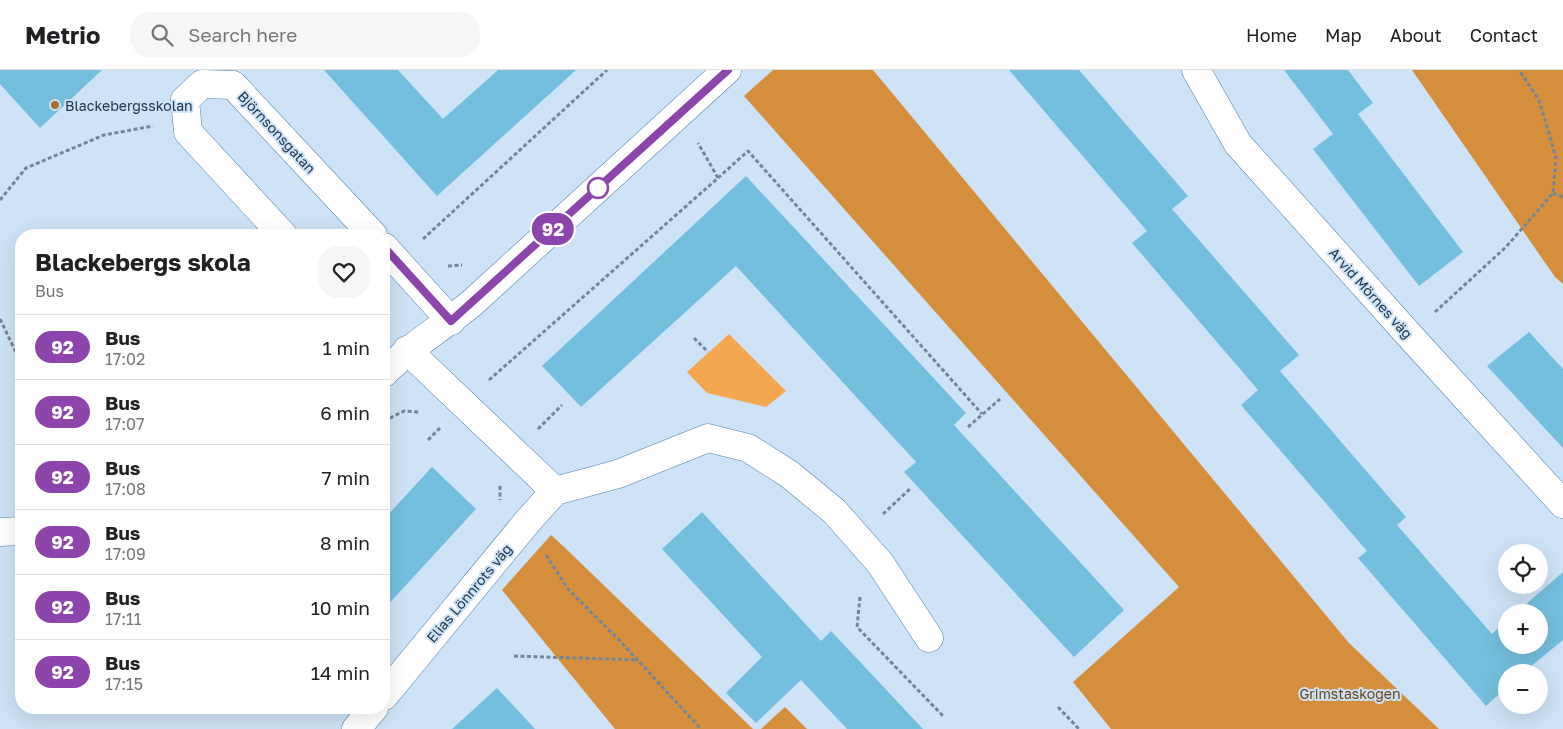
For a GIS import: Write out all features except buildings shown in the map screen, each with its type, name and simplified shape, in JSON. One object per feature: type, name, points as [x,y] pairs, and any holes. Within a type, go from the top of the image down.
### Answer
[{"type":"street","points":[[728,70],[451,321],[393,355],[555,491],[618,474],[708,438],[748,448],[789,474],[834,511],[880,563],[929,638]]},
{"type":"street","name":"Arvid Mörnes väg","points":[[1196,70],[1238,144],[1563,504]]},
{"type":"street","name":"Björnsonsgatan","points":[[277,229],[188,132],[185,100],[202,84],[233,84],[366,229]]},
{"type":"street","points":[[390,254],[451,321]]},
{"type":"street","name":"Elias Lönnrots väg","points":[[390,689],[527,522],[555,491]]},
{"type":"street","points":[[0,532],[15,531]]},
{"type":"street","points":[[356,729],[369,714]]},
{"type":"path","points":[[421,240],[607,70]]},
{"type":"path","points":[[1433,314],[1506,247],[1553,193],[1556,158],[1538,100],[1519,70]]},
{"type":"path","points":[[0,200],[26,168],[104,135],[155,125]]},
{"type":"path","points":[[697,140],[718,178]]},
{"type":"path","points":[[482,386],[748,151],[982,414]]},
{"type":"path","points":[[1553,193],[1563,197]]},
{"type":"path","points":[[0,319],[15,350]]},
{"type":"path","points":[[694,338],[708,352]]},
{"type":"path","points":[[968,427],[1000,399]]},
{"type":"path","points":[[532,436],[562,405]]},
{"type":"path","points":[[390,418],[404,411],[420,412],[427,415]]},
{"type":"path","points":[[428,440],[443,426],[439,422]]},
{"type":"path","points":[[498,477],[500,502]]},
{"type":"path","points":[[879,518],[911,488]]},
{"type":"path","points":[[543,551],[568,590],[638,660],[701,729]]},
{"type":"path","points":[[860,589],[857,627],[944,717]]},
{"type":"path","points":[[514,656],[638,660]]},
{"type":"path","points":[[1058,707],[1080,729]]},
{"type":"shaded area","points":[[729,334],[786,391],[766,407],[707,393],[687,372]]},
{"type":"green space","name":"Grimstaskogen","points":[[773,70],[873,70],[1349,643],[1439,729],[1111,729],[1073,682],[1179,587],[744,96]]},
{"type":"green space","points":[[1412,70],[1563,70],[1563,284],[1555,277]]},
{"type":"green space","points":[[551,535],[753,729],[615,729],[502,590]]},
{"type":"green space","points":[[785,707],[807,729],[761,729]]},
{"type":"bus line","name":"92","points":[[390,254],[451,321],[728,70]]},
{"type":"place","name":"Blackebergsskolan","points":[[55,105]]}]
